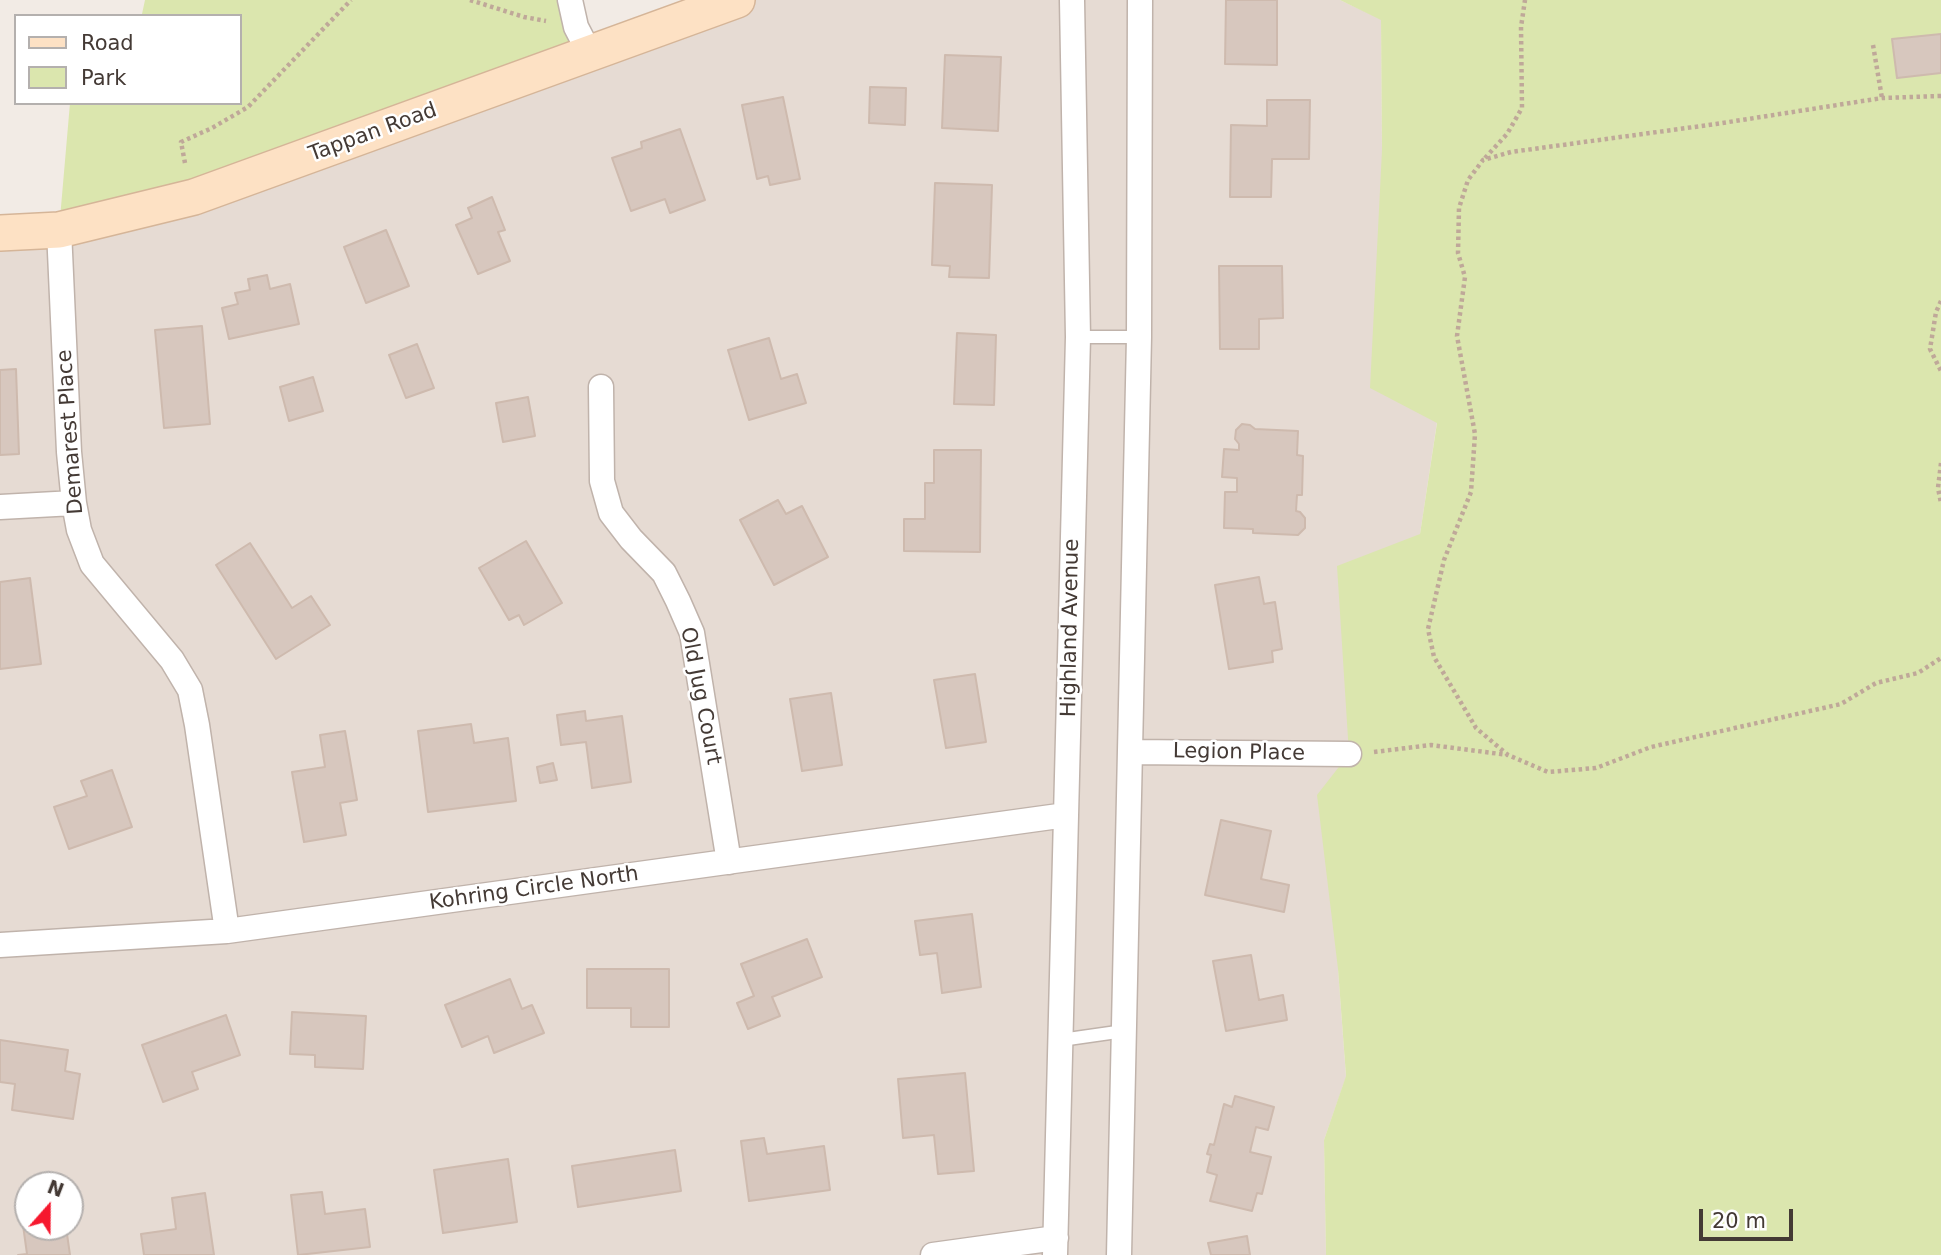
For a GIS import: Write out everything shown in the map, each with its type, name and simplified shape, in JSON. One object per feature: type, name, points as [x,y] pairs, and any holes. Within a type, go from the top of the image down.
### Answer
[{"type":"street","points":[[569,0],[583,41]]},
{"type":"street","name":"Tappan Road","points":[[0,233],[59,230],[194,197],[583,41],[737,0]]},
{"type":"street","name":"Highland Avenue","points":[[1056,1246],[1078,337],[1072,0]]},
{"type":"street","points":[[1119,1255],[1139,337],[1140,0]]},
{"type":"street","name":"Demarest Place","points":[[59,230],[69,452],[79,530],[92,564],[172,660],[190,690],[227,931]]},
{"type":"street","name":"Old Jug Court","points":[[601,387],[603,481],[611,513],[631,539],[664,573],[692,633],[729,862]]},
{"type":"street","points":[[0,507],[74,503]]},
{"type":"street","name":"Legion Place","points":[[1130,752],[1349,754]]},
{"type":"street","name":"Kohring Circle North","points":[[0,945],[227,931],[1066,815]]},
{"type":"street","points":[[933,1255],[1056,1246]]},
{"type":"lane","points":[[1078,337],[1139,337]]},
{"type":"lane","points":[[1061,1040],[1124,1031]]},
{"type":"path","points":[[185,163],[181,142],[248,107],[351,0]]},
{"type":"path","points":[[470,0],[524,17],[583,41]]},
{"type":"path","points":[[1508,755],[1476,728],[1434,657],[1428,629],[1444,560],[1471,492],[1475,435],[1457,336],[1465,277],[1458,253],[1459,208],[1468,180],[1507,134],[1522,108],[1521,27],[1525,0]]},
{"type":"path","points":[[1873,45],[1882,98]]},
{"type":"path","points":[[1483,160],[1511,152],[1882,98],[1941,96]]},
{"type":"path","points":[[1941,301],[1936,312],[1930,349],[1941,371]]},
{"type":"path","points":[[1941,463],[1938,488],[1941,503]]},
{"type":"path","points":[[1349,754],[1431,745],[1508,755],[1548,772],[1596,768],[1651,747],[1841,704],[1876,683],[1917,673],[1941,658]]},
{"type":"shaded area","points":[[737,0],[1340,0],[1381,19],[1382,150],[1437,422],[1420,534],[1349,754],[1338,969],[1346,1077],[1324,1140],[1326,1255],[0,1255],[0,233]]},
{"type":"green space","points":[[145,0],[569,0],[590,54],[59,230],[70,105],[242,105],[242,14],[142,14]]},
{"type":"green space","points":[[1340,0],[1941,0],[1941,34],[1893,40],[1898,78],[1941,73],[1941,1255],[1326,1255],[1324,1140],[1346,1076],[1338,969],[1317,795],[1349,754],[1337,566],[1420,534],[1437,423],[1370,388],[1382,150],[1381,20]]},
{"type":"building","points":[[1226,0],[1277,0],[1277,65],[1225,64]]},
{"type":"building","points":[[1941,34],[1941,73],[1897,78],[1892,39]]},
{"type":"building","points":[[945,55],[1001,57],[998,131],[942,128]]},
{"type":"building","points":[[870,87],[906,88],[905,125],[869,123]]},
{"type":"building","points":[[783,97],[800,179],[770,185],[768,176],[757,179],[742,105]]},
{"type":"building","points":[[1267,100],[1310,100],[1309,159],[1272,159],[1271,197],[1230,197],[1231,125],[1267,126]]},
{"type":"building","points":[[680,129],[705,200],[670,213],[665,199],[631,211],[612,158],[642,148],[641,142]]},
{"type":"building","points":[[935,183],[992,185],[989,278],[949,277],[950,266],[932,265]]},
{"type":"building","points":[[492,197],[505,230],[498,232],[510,261],[478,274],[456,225],[472,218],[468,208]]},
{"type":"building","points":[[386,230],[409,286],[366,303],[344,247]]},
{"type":"building","points":[[1219,266],[1282,266],[1283,318],[1259,319],[1259,349],[1220,349]]},
{"type":"building","points":[[267,275],[270,289],[290,284],[299,324],[229,339],[222,308],[238,304],[235,293],[250,290],[248,279]]},
{"type":"building","points":[[202,326],[210,424],[164,428],[155,330]]},
{"type":"building","points":[[957,333],[996,335],[994,405],[954,404]]},
{"type":"building","points":[[769,338],[781,379],[797,374],[806,403],[749,420],[728,350]]},
{"type":"building","points":[[417,344],[434,388],[406,398],[389,355]]},
{"type":"building","points":[[16,369],[19,454],[0,455],[0,370]]},
{"type":"building","points":[[313,377],[323,411],[289,421],[280,387]]},
{"type":"building","points":[[528,397],[535,436],[503,442],[496,403]]},
{"type":"building","points":[[1242,424],[1255,429],[1298,431],[1297,455],[1303,456],[1302,495],[1297,495],[1296,511],[1305,518],[1305,528],[1298,535],[1253,533],[1253,529],[1224,528],[1225,492],[1237,492],[1237,478],[1222,477],[1224,449],[1239,450],[1235,439],[1236,430]]},
{"type":"building","points":[[934,450],[981,450],[980,552],[904,551],[904,519],[925,519],[925,483],[934,483]]},
{"type":"building","points":[[778,500],[786,514],[802,506],[828,557],[774,585],[740,520]]},
{"type":"building","points":[[526,541],[562,603],[524,625],[519,615],[509,620],[479,568]]},
{"type":"building","points":[[250,543],[292,608],[311,596],[330,625],[276,659],[216,565]]},
{"type":"building","points":[[1259,577],[1264,604],[1275,602],[1282,649],[1272,651],[1273,662],[1229,669],[1215,585]]},
{"type":"building","points":[[30,578],[41,664],[0,669],[0,582]]},
{"type":"building","points":[[975,674],[986,742],[946,748],[934,680]]},
{"type":"building","points":[[831,693],[842,765],[802,771],[790,699]]},
{"type":"building","points":[[585,711],[586,721],[622,716],[631,782],[592,788],[586,742],[561,745],[557,715]]},
{"type":"building","points":[[471,724],[474,743],[508,738],[516,801],[428,812],[418,731]]},
{"type":"building","points":[[345,731],[357,800],[340,803],[346,835],[304,842],[292,772],[325,767],[320,735]]},
{"type":"building","points":[[553,763],[557,780],[540,783],[537,767]]},
{"type":"building","points":[[112,770],[132,827],[69,849],[54,807],[87,796],[81,781]]},
{"type":"building","points":[[1221,820],[1271,831],[1261,879],[1289,885],[1284,912],[1205,895]]},
{"type":"building","points":[[972,914],[981,987],[942,993],[937,953],[920,955],[915,921]]},
{"type":"building","points":[[807,939],[822,977],[772,997],[780,1016],[748,1029],[737,1003],[754,996],[741,964]]},
{"type":"building","points":[[1251,955],[1259,1000],[1283,995],[1287,1020],[1226,1031],[1213,961]]},
{"type":"building","points":[[587,969],[669,969],[669,1027],[631,1027],[631,1008],[587,1008]]},
{"type":"building","points":[[510,979],[522,1009],[532,1005],[544,1033],[494,1053],[488,1036],[462,1047],[445,1005]]},
{"type":"building","points":[[292,1012],[366,1016],[363,1069],[315,1067],[315,1055],[290,1054]]},
{"type":"building","points":[[226,1015],[240,1055],[192,1072],[198,1089],[163,1102],[142,1045]]},
{"type":"building","points":[[0,1040],[68,1050],[65,1071],[80,1074],[73,1119],[12,1110],[15,1084],[0,1082]]},
{"type":"building","points":[[965,1073],[974,1171],[938,1174],[934,1135],[903,1138],[898,1079]]},
{"type":"building","points":[[1235,1096],[1274,1107],[1268,1130],[1256,1127],[1250,1152],[1271,1157],[1262,1194],[1257,1193],[1252,1211],[1210,1201],[1217,1175],[1207,1172],[1211,1155],[1207,1154],[1210,1144],[1214,1145],[1224,1104],[1232,1107]]},
{"type":"building","points":[[764,1138],[767,1154],[824,1146],[830,1190],[749,1201],[741,1141]]},
{"type":"building","points":[[675,1150],[681,1191],[578,1207],[572,1166]]},
{"type":"building","points":[[508,1159],[517,1222],[443,1233],[434,1170]]},
{"type":"building","points":[[322,1192],[325,1214],[365,1209],[370,1247],[298,1255],[291,1195]]},
{"type":"building","points":[[205,1193],[214,1255],[144,1255],[141,1234],[176,1229],[172,1198]]},
{"type":"building","points":[[1247,1236],[1250,1255],[1211,1255],[1208,1243]]},
{"type":"building","points":[[25,1241],[68,1241],[70,1255],[18,1255],[27,1254]]}]
